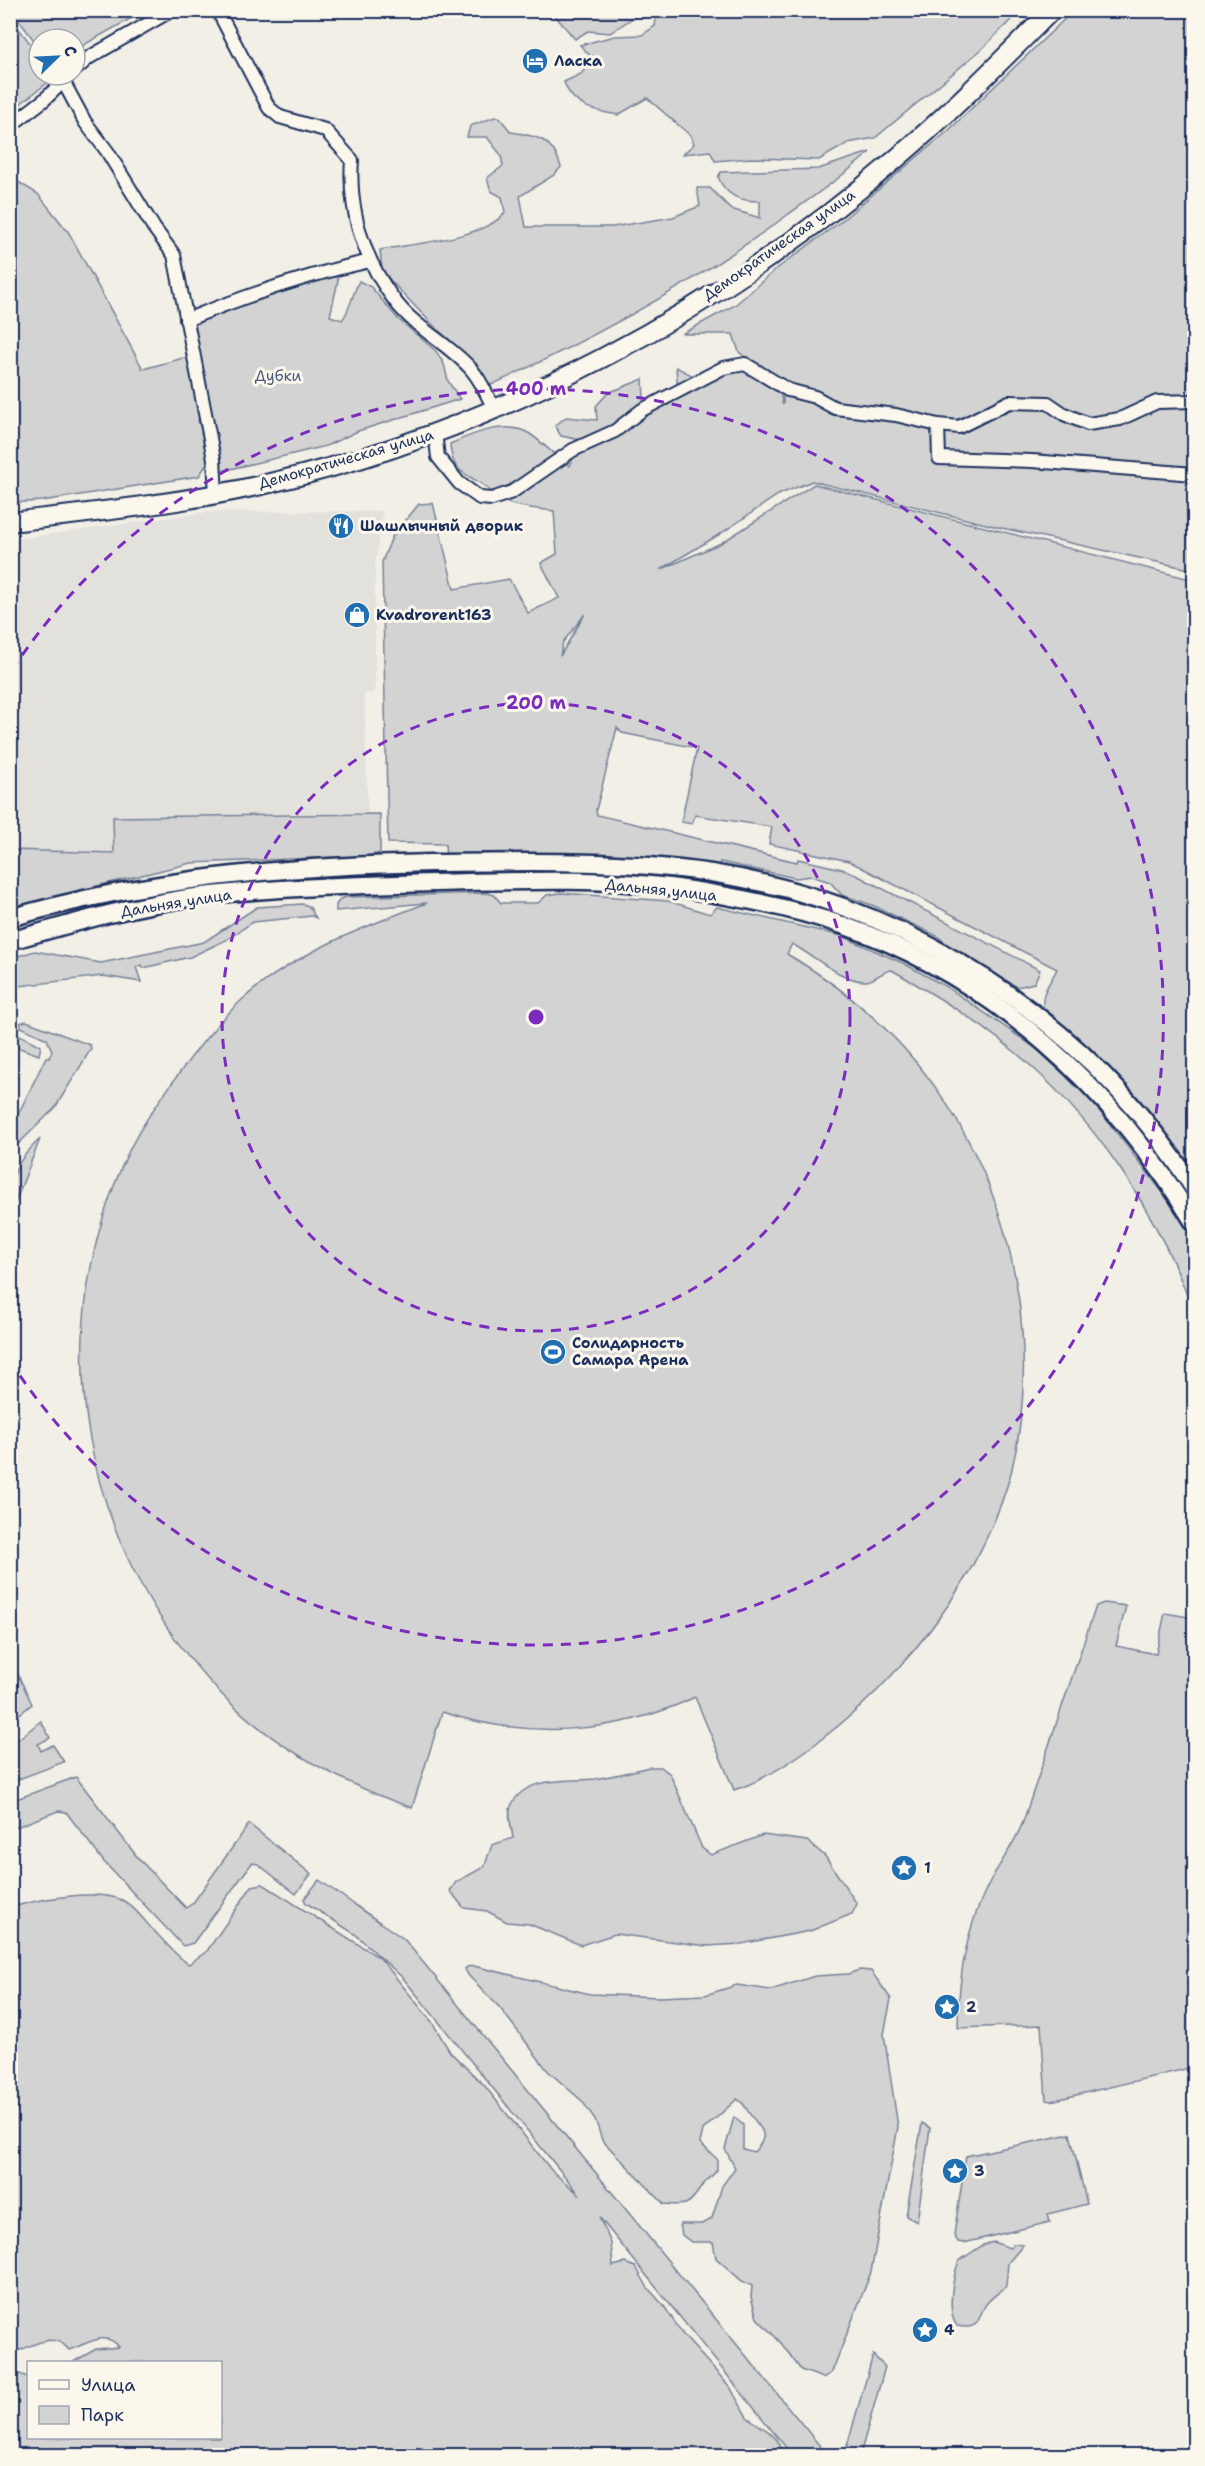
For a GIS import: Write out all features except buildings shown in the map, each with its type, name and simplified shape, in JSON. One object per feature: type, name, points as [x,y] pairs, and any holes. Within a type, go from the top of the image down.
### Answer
[{"type":"main road","name":"Демократическая улица","points":[[10,522],[143,507],[272,483],[435,433],[494,409],[640,338],[738,279],[897,159],[962,101],[1052,10]]},
{"type":"main road","points":[[521,882],[522,862]]},
{"type":"main road","name":"Дальняя улица","points":[[10,918],[95,897],[256,871],[321,867],[597,862],[712,873],[812,897],[977,991],[1057,1053],[1101,1094],[1128,1126],[1194,1223]]},
{"type":"main road","points":[[321,867],[321,886]]},
{"type":"main road","name":"Дальняя улица","points":[[10,941],[98,916],[200,896],[321,886],[521,882],[675,888],[912,936],[963,964],[1056,1031],[1096,1066],[1132,1104],[1169,1150],[1194,1189]]},
{"type":"main road","points":[[95,897],[98,916]]},
{"type":"street","points":[[87,60],[172,10]]},
{"type":"street","points":[[219,13],[269,108],[280,117],[325,130],[352,159],[351,201],[370,261],[396,303],[469,367],[494,409]]},
{"type":"street","points":[[10,126],[57,87]]},
{"type":"street","points":[[70,87],[85,122],[107,151],[154,228],[174,255],[214,459],[216,494]]},
{"type":"street","points":[[186,320],[258,290],[314,273],[370,261]]},
{"type":"street","points":[[435,433],[438,457],[459,483],[480,498],[492,499],[512,492],[573,450],[615,431],[650,405],[723,368],[745,364],[788,390],[815,397],[835,408],[896,415],[959,428],[1009,402],[1048,402],[1064,414],[1088,424],[1120,420],[1156,402],[1194,400]]},
{"type":"street","points":[[938,425],[939,458],[1067,463],[1194,474]]},
{"type":"shaded area","points":[[383,511],[375,565],[375,693],[364,694],[368,813],[114,817],[114,853],[11,850],[10,540],[208,512]]},
{"type":"green space","points":[[12,11],[144,11],[87,43],[87,27],[27,27],[27,31]]},
{"type":"green space","points":[[551,11],[643,11],[610,33],[588,31],[575,39]]},
{"type":"green space","points":[[657,11],[1020,11],[982,49],[875,138],[848,143],[819,160],[751,158],[715,161],[710,151],[683,154],[694,144],[691,136],[647,98],[618,115],[585,106],[573,97],[564,82],[581,74],[593,59],[580,45],[615,36],[642,35],[655,26]]},
{"type":"green space","points":[[1073,11],[1194,11],[1194,570],[1002,528],[812,481],[778,495],[720,534],[660,570],[721,543],[814,484],[1194,580],[1194,1175],[1167,1137],[1124,1086],[1045,1012],[1044,995],[1057,969],[849,861],[769,844],[772,827],[695,815],[692,824],[681,822],[697,748],[622,733],[617,728],[596,810],[597,815],[797,862],[798,859],[846,870],[1040,970],[1034,983],[1017,987],[956,951],[937,936],[872,905],[842,895],[830,882],[811,876],[796,878],[720,862],[718,869],[632,860],[446,859],[445,844],[388,843],[382,562],[392,537],[419,504],[433,503],[454,589],[509,579],[528,613],[559,598],[541,563],[557,554],[554,511],[521,506],[501,500],[457,468],[451,454],[450,444],[490,430],[511,428],[530,434],[570,466],[574,455],[600,444],[561,436],[555,426],[566,417],[597,420],[596,406],[608,393],[643,379],[644,397],[655,407],[668,405],[678,393],[676,367],[703,381],[729,366],[753,371],[778,385],[783,405],[783,393],[811,400],[759,369],[739,352],[733,334],[682,334],[735,305],[775,270],[840,222],[948,131]],"holes":[[[585,614],[560,656],[563,642]]]},
{"type":"green space","points":[[10,17],[27,39],[27,87],[42,87],[11,111]]},
{"type":"green space","points":[[499,117],[511,132],[543,140],[554,150],[561,167],[554,175],[520,196],[526,227],[612,227],[673,217],[700,206],[697,188],[710,188],[731,209],[760,218],[760,201],[746,200],[729,193],[718,177],[721,172],[818,169],[870,152],[829,185],[751,241],[679,287],[567,349],[489,386],[471,359],[433,325],[382,270],[380,250],[466,234],[496,221],[505,212],[502,197],[491,191],[487,178],[503,166],[501,155],[487,137],[467,137],[470,126]]},
{"type":"green space","name":"Дубки","points":[[10,177],[38,194],[69,233],[143,369],[198,354],[191,322],[207,314],[337,272],[338,281],[330,316],[342,320],[359,281],[371,287],[398,319],[436,351],[444,364],[448,381],[460,399],[358,431],[326,446],[222,471],[204,414],[198,420],[211,457],[199,476],[42,501],[11,503]]},
{"type":"green space","points":[[380,814],[380,853],[367,856],[191,863],[11,907],[11,850],[114,853],[113,817]]},
{"type":"green space","points":[[549,867],[685,876],[774,893],[858,919],[855,925],[698,885],[610,874],[550,874]]},
{"type":"green space","points":[[484,868],[484,874],[343,877],[343,870]]},
{"type":"green space","points":[[296,872],[295,879],[214,886],[108,905],[107,899]]},
{"type":"green space","name":"Солидарность Самара Арена","points":[[487,893],[494,895],[501,903],[538,903],[547,895],[561,893],[668,901],[710,914],[717,907],[842,936],[905,964],[950,989],[1034,1047],[1088,1096],[1164,1194],[1194,1244],[1194,1314],[1162,1239],[1120,1168],[1069,1104],[1040,1075],[982,1027],[938,997],[892,970],[867,981],[858,980],[838,973],[792,944],[787,954],[834,985],[876,1020],[912,1058],[944,1100],[971,1146],[992,1194],[1008,1246],[1019,1301],[1023,1344],[1022,1409],[1011,1473],[991,1528],[964,1580],[931,1629],[878,1690],[840,1724],[775,1771],[734,1790],[695,1697],[665,1710],[634,1719],[602,1726],[570,1729],[505,1726],[473,1721],[442,1712],[412,1808],[357,1786],[330,1773],[279,1742],[233,1705],[212,1684],[167,1627],[131,1565],[105,1499],[89,1431],[83,1361],[87,1291],[102,1221],[128,1153],[142,1127],[178,1074],[214,1029],[244,998],[264,982],[331,942],[427,903],[336,911],[336,905],[340,899]]},
{"type":"green space","points":[[303,904],[309,906],[316,918],[312,916],[253,922],[226,940],[190,957],[143,968],[142,965],[136,967],[141,982],[103,976],[11,987],[11,958],[35,951],[101,963],[204,942],[257,907]]},
{"type":"green space","points":[[85,905],[85,911],[11,931],[11,926]]},
{"type":"green space","points":[[11,1017],[12,1031],[41,1046],[39,1055],[11,1045]]},
{"type":"green space","points":[[26,1021],[90,1045],[91,1049],[55,1108],[11,1151],[11,1129],[46,1057],[49,1058],[52,1051],[47,1039],[21,1027],[20,1023]]},
{"type":"green space","points":[[40,1139],[11,1213],[11,1190],[15,1172],[24,1156]]},
{"type":"green space","points":[[1104,1603],[1126,1606],[1116,1646],[1156,1654],[1165,1613],[1194,1618],[1194,2067],[1051,2101],[1046,2100],[1041,2025],[958,2028],[962,1972],[974,1918],[989,1883],[1023,1822],[1096,1606]]},
{"type":"green space","points":[[10,1658],[32,1704],[11,1721],[10,1721]]},
{"type":"green space","points":[[41,1721],[50,1738],[38,1744],[41,1751],[53,1745],[64,1762],[11,1782],[11,1745]]},
{"type":"green space","points":[[649,1767],[661,1767],[670,1774],[702,1848],[711,1855],[763,1835],[807,1841],[825,1856],[857,1904],[852,1914],[810,1931],[741,1944],[707,1946],[615,1934],[581,1945],[529,1924],[507,1922],[487,1911],[464,1908],[450,1891],[456,1882],[484,1867],[492,1845],[513,1838],[511,1806],[517,1796],[526,1789],[548,1782],[595,1779]]},
{"type":"green space","points":[[76,1777],[138,1858],[186,1908],[193,1903],[249,1824],[311,1874],[296,1894],[258,1864],[252,1863],[193,1943],[183,1946],[104,1862],[66,1812],[58,1811],[11,1829],[11,1801]]},
{"type":"green space","points":[[319,1880],[404,1939],[820,2446],[816,2455],[792,2455],[599,2217],[611,2243],[613,2266],[625,2263],[636,2267],[648,2288],[664,2306],[683,2335],[730,2387],[747,2417],[777,2440],[785,2455],[11,2455],[11,2371],[27,2377],[27,2439],[222,2439],[222,2361],[75,2361],[96,2349],[119,2347],[108,2339],[95,2340],[69,2350],[56,2341],[49,2340],[11,2353],[11,1908],[66,1896],[97,1895],[122,1900],[189,1964],[207,1951],[252,1886],[263,1884],[380,1958],[432,2022],[450,2052],[484,2085],[552,2171],[580,2195],[403,1978],[355,1934],[306,1903],[304,1899]]},
{"type":"green space","points":[[474,1966],[590,1994],[659,1997],[705,1995],[737,1985],[771,1990],[815,1976],[848,1974],[859,1970],[871,1971],[891,1999],[884,2034],[898,2127],[871,2272],[832,2372],[823,2378],[801,2370],[781,2343],[757,2318],[751,2297],[752,2286],[742,2281],[716,2258],[713,2242],[691,2242],[682,2235],[680,2224],[702,2224],[712,2218],[722,2186],[735,2168],[725,2149],[734,2117],[743,2125],[743,2149],[754,2152],[762,2142],[762,2130],[742,2103],[737,2099],[703,2130],[700,2143],[717,2159],[717,2170],[689,2202],[681,2205],[664,2204],[602,2140],[595,2119],[582,2101],[548,2071],[500,2008],[468,1975],[465,1969]]},
{"type":"green space","points":[[922,2123],[930,2128],[917,2222],[906,2216]]},
{"type":"green space","points":[[1070,2134],[1087,2204],[1048,2214],[1050,2222],[964,2243],[958,2242],[954,2235],[966,2156]]},
{"type":"green space","points":[[993,2242],[1010,2248],[1014,2244],[1023,2245],[1008,2263],[1006,2286],[987,2303],[978,2321],[972,2326],[957,2326],[951,2304],[959,2261],[983,2245]]},
{"type":"green space","points":[[873,2355],[885,2367],[860,2455],[854,2455],[847,2446]]},
{"type":"place","name":"Ласка","points":[[535,61]]},
{"type":"place","name":"Шашлычный дворик","points":[[341,526]]},
{"type":"place","name":"Kvadrorent163","points":[[357,615]]},
{"type":"place","name":"Солидарность Самара Арена","points":[[553,1352]]},
{"type":"place","name":"1","points":[[904,1868]]},
{"type":"place","name":"2","points":[[947,2007]]},
{"type":"place","name":"3","points":[[955,2171]]},
{"type":"place","name":"4","points":[[925,2330]]}]
